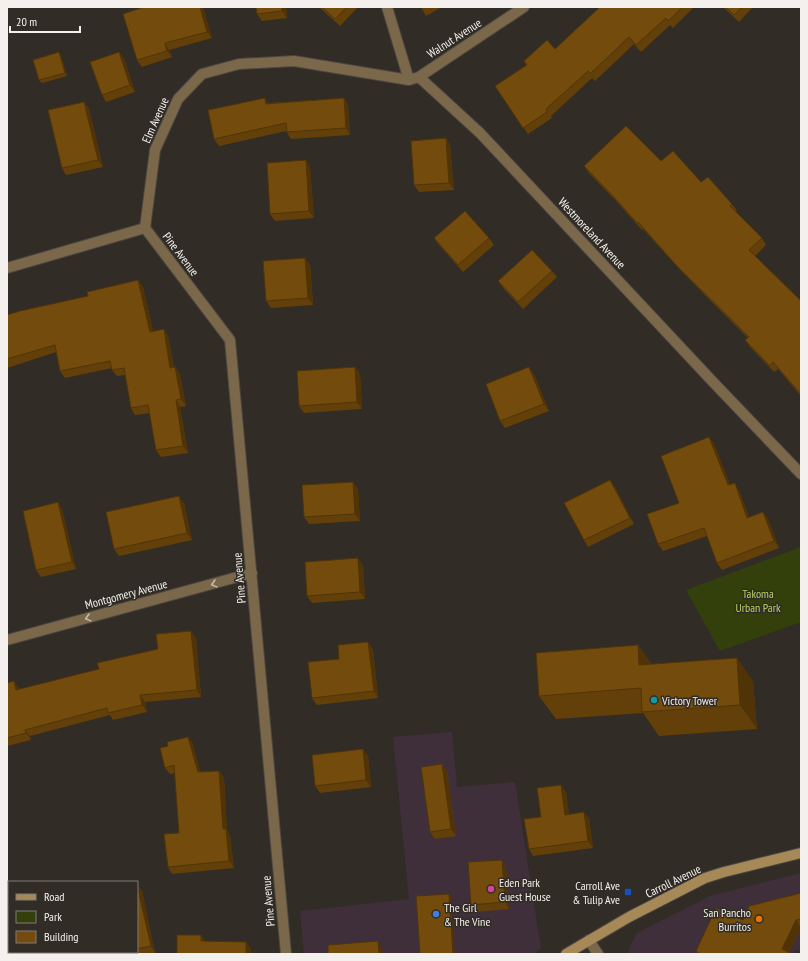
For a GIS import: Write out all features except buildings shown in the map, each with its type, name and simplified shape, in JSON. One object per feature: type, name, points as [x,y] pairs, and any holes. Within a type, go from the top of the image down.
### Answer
[{"type":"main road","name":"Carroll Avenue","points":[[566,954],[629,917],[705,878],[801,853]]},
{"type":"street","points":[[388,7],[414,78]]},
{"type":"street","name":"Walnut Avenue","points":[[414,78],[524,7]]},
{"type":"street","name":"Elm Avenue","points":[[145,228],[155,150],[178,99],[202,74],[239,64],[294,61],[414,78]]},
{"type":"street","name":"Westmoreland Avenue","points":[[414,78],[480,133],[801,474]]},
{"type":"street","points":[[7,268],[145,228]]},
{"type":"street","name":"Pine Avenue","points":[[145,228],[230,340],[286,954]]},
{"type":"street","name":"Montgomery Avenue","points":[[7,640],[252,573]]},
{"type":"street","points":[[589,940],[598,954]]},
{"type":"shaded area","points":[[452,732],[457,787],[515,782],[541,949],[533,954],[304,954],[300,911],[409,899],[393,737]]},
{"type":"shaded area","points":[[801,873],[801,952],[796,950],[793,954],[629,954],[629,948],[637,933],[710,896]]},
{"type":"green space","name":"Takoma Urban Park","points":[[801,547],[801,622],[720,651],[686,590]]},
{"type":"place","name":"Victory Tower","points":[[654,700]]},
{"type":"place","name":"Eden Park Guest House","points":[[491,889]]},
{"type":"place","name":"Carroll Ave & Tulip Ave","points":[[628,892]]},
{"type":"place","name":"The Girl & The Vine","points":[[436,914]]},
{"type":"place","name":"San Pancho Burritos","points":[[759,919]]}]
